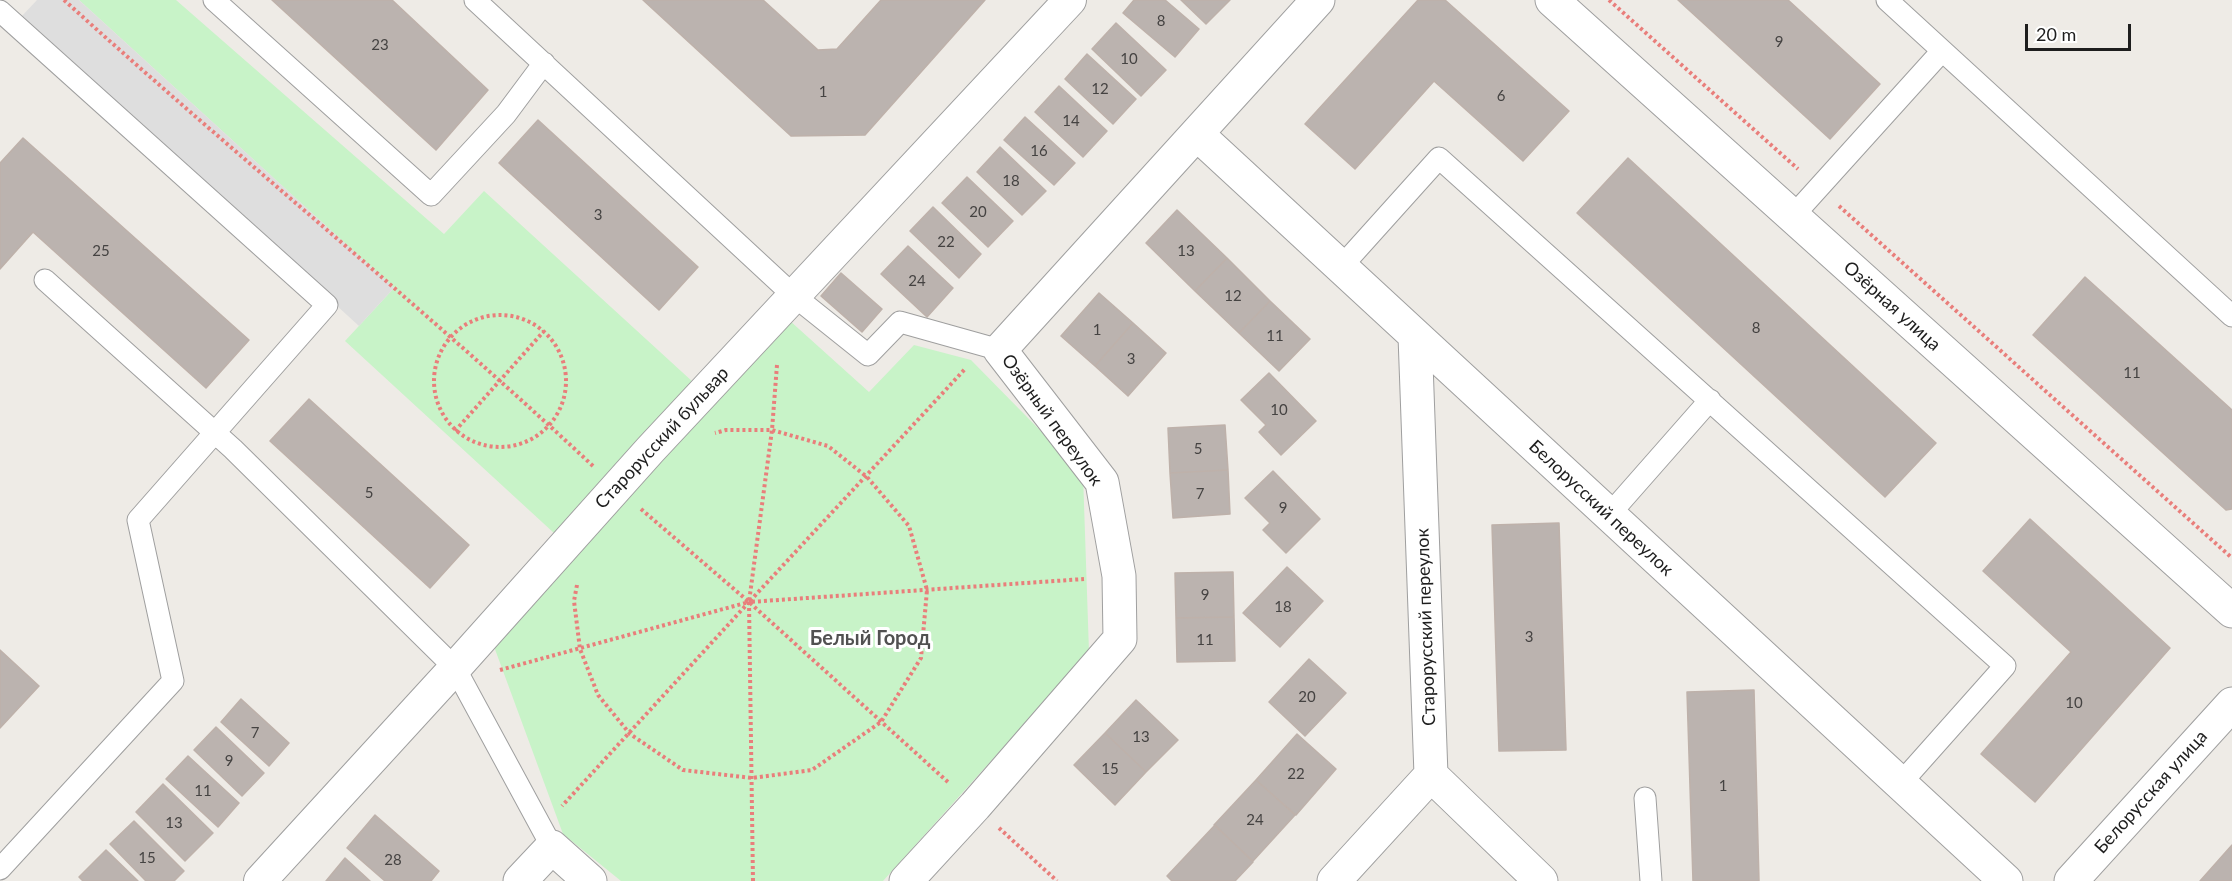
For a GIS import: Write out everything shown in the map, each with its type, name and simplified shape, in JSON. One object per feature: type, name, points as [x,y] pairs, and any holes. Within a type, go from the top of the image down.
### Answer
[{"type":"street","name":"Старорусский бульвар","points":[[260,881],[459,674],[592,514],[793,295],[1070,0]]},
{"type":"street","name":"Озёрный переулок","points":[[906,881],[975,806],[1119,639],[1119,576],[1102,482],[993,348],[1197,134],[1318,0]]},
{"type":"street","name":"Озёрная улица","points":[[1552,0],[2232,611]]},
{"type":"street","name":"Белорусский переулок","points":[[1197,134],[1608,516],[2006,881]]},
{"type":"street","name":"Старорусский переулок","points":[[1416,336],[1431,775]]},
{"type":"street","name":"Белорусская улица","points":[[2071,881],[2232,704]]},
{"type":"street","points":[[1334,881],[1431,775],[1541,881]]},
{"type":"street","points":[[520,881],[547,837],[590,881]]},
{"type":"lane","points":[[214,0],[431,195],[506,114],[544,63]]},
{"type":"lane","points":[[475,0],[793,295],[868,356],[900,322],[993,348]]},
{"type":"lane","points":[[1887,0],[2232,316]]},
{"type":"lane","points":[[0,11],[327,305],[138,520],[174,681],[0,869]]},
{"type":"lane","points":[[1793,216],[1942,51]]},
{"type":"lane","points":[[1341,267],[1439,158],[2005,666],[1900,784]]},
{"type":"lane","points":[[45,280],[233,449],[459,674],[547,837]]},
{"type":"lane","points":[[1608,516],[1710,400]]},
{"type":"lane","points":[[1645,798],[1651,881]]},
{"type":"path","points":[[64,0],[132,62],[450,336],[617,489],[750,602],[1057,881]]},
{"type":"path","points":[[1609,0],[2232,558]]},
{"type":"path","points":[[501,314],[513,315],[529,321],[544,331],[556,344],[564,360],[567,379],[564,400],[558,415],[550,426],[531,440],[511,447],[489,447],[469,440],[455,431],[438,406],[434,391],[436,362],[450,336],[478,318],[501,314]]},
{"type":"path","points":[[455,431],[544,331]]},
{"type":"path","points":[[547,837],[630,734],[750,602],[867,477],[993,348]]},
{"type":"path","points":[[753,881],[750,602],[772,430],[778,363]]},
{"type":"path","points":[[578,579],[574,601],[580,649],[598,695],[630,734],[683,770],[752,778],[812,770],[881,722],[921,658],[927,590],[909,526],[867,477],[828,446],[772,430],[726,430],[704,435]]},
{"type":"path","points":[[459,674],[580,649],[750,602],[1119,576]]},
{"type":"green space","points":[[79,0],[176,0],[444,234],[484,191],[705,393],[779,311],[869,392],[914,345],[971,360],[1083,474],[1089,652],[883,881],[621,881],[563,834],[489,633],[567,545],[345,341],[394,288]]},
{"type":"shaded area","points":[[37,0],[79,0],[394,288],[359,326],[21,17]]},
{"type":"building","points":[[272,0],[392,0],[488,90],[436,150]]},
{"type":"building","points":[[643,0],[763,0],[818,50],[837,49],[881,0],[985,0],[865,135],[791,136]]},
{"type":"building","points":[[1134,0],[1165,0],[1199,29],[1175,57],[1123,13]]},
{"type":"building","points":[[1181,0],[1230,0],[1206,24]]},
{"type":"building","points":[[1418,0],[1445,0],[1569,111],[1523,161],[1434,81],[1355,169],[1305,124]]},
{"type":"building","points":[[1678,0],[1788,0],[1880,84],[1830,139]]},
{"type":"building","points":[[1116,23],[1166,70],[1141,96],[1092,49]]},
{"type":"building","points":[[1087,54],[1136,99],[1113,124],[1065,79]]},
{"type":"building","points":[[1059,86],[1107,131],[1083,157],[1035,112]]},
{"type":"building","points":[[1025,117],[1075,163],[1054,185],[1004,140]]},
{"type":"building","points":[[538,120],[698,267],[659,310],[499,163]]},
{"type":"building","points":[[23,138],[249,340],[206,388],[33,232],[0,269],[0,163]]},
{"type":"building","points":[[1000,147],[1046,191],[1022,215],[977,172]]},
{"type":"building","points":[[1628,158],[1936,443],[1885,497],[1577,213]]},
{"type":"building","points":[[967,177],[1013,221],[988,247],[942,203]]},
{"type":"building","points":[[933,207],[981,254],[959,278],[910,231]]},
{"type":"building","points":[[1177,210],[1227,258],[1195,291],[1146,243]]},
{"type":"building","points":[[908,246],[953,288],[927,317],[881,274]]},
{"type":"building","points":[[1227,258],[1270,301],[1239,333],[1195,291]]},
{"type":"building","points":[[841,273],[882,309],[862,332],[821,296]]},
{"type":"building","points":[[2085,277],[2232,410],[2232,509],[2226,510],[2033,335]]},
{"type":"building","points":[[1099,293],[1133,323],[1095,366],[1061,336]]},
{"type":"building","points":[[1270,301],[1310,339],[1279,371],[1239,333]]},
{"type":"building","points":[[1133,323],[1166,353],[1128,396],[1095,366]]},
{"type":"building","points":[[1269,373],[1316,421],[1281,455],[1259,432],[1266,425],[1241,400]]},
{"type":"building","points":[[309,399],[469,545],[430,588],[270,441]]},
{"type":"building","points":[[1225,425],[1228,470],[1170,473],[1168,428]]},
{"type":"building","points":[[1228,470],[1230,514],[1173,518],[1170,473]]},
{"type":"building","points":[[1273,471],[1320,519],[1286,553],[1263,530],[1270,523],[1245,498]]},
{"type":"building","points":[[2030,519],[2170,648],[2035,802],[1981,754],[2071,652],[1983,571]]},
{"type":"building","points":[[1559,523],[1566,750],[1499,751],[1492,525]]},
{"type":"building","points":[[1287,567],[1323,601],[1280,647],[1243,613]]},
{"type":"building","points":[[1233,572],[1234,617],[1176,618],[1175,573]]},
{"type":"building","points":[[1234,617],[1235,661],[1177,662],[1176,618]]},
{"type":"building","points":[[0,650],[39,686],[0,728]]},
{"type":"building","points":[[1309,659],[1346,693],[1305,736],[1269,702]]},
{"type":"building","points":[[1754,690],[1759,881],[1693,881],[1687,692]]},
{"type":"building","points":[[241,699],[289,743],[269,766],[221,722]]},
{"type":"building","points":[[1136,700],[1178,740],[1146,772],[1105,733]]},
{"type":"building","points":[[216,727],[264,773],[242,796],[194,750]]},
{"type":"building","points":[[1105,733],[1146,772],[1115,805],[1074,765]]},
{"type":"building","points":[[1297,734],[1336,769],[1296,815],[1256,780]]},
{"type":"building","points":[[188,756],[239,803],[218,827],[166,779]]},
{"type":"building","points":[[1256,780],[1295,815],[1253,861],[1214,825]]},
{"type":"building","points":[[163,784],[213,833],[185,861],[136,812]]},
{"type":"building","points":[[375,815],[439,871],[431,881],[385,881],[347,848]]},
{"type":"building","points":[[134,821],[184,871],[174,881],[146,881],[110,844]]},
{"type":"building","points":[[1215,825],[1253,862],[1235,881],[1172,881],[1167,876]]},
{"type":"building","points":[[2232,845],[2232,881],[2200,881]]},
{"type":"building","points":[[106,850],[138,881],[83,881],[79,877]]},
{"type":"building","points":[[345,858],[370,881],[326,881]]},
{"type":"district","name":"Белый Город","points":[[870,639]]}]
